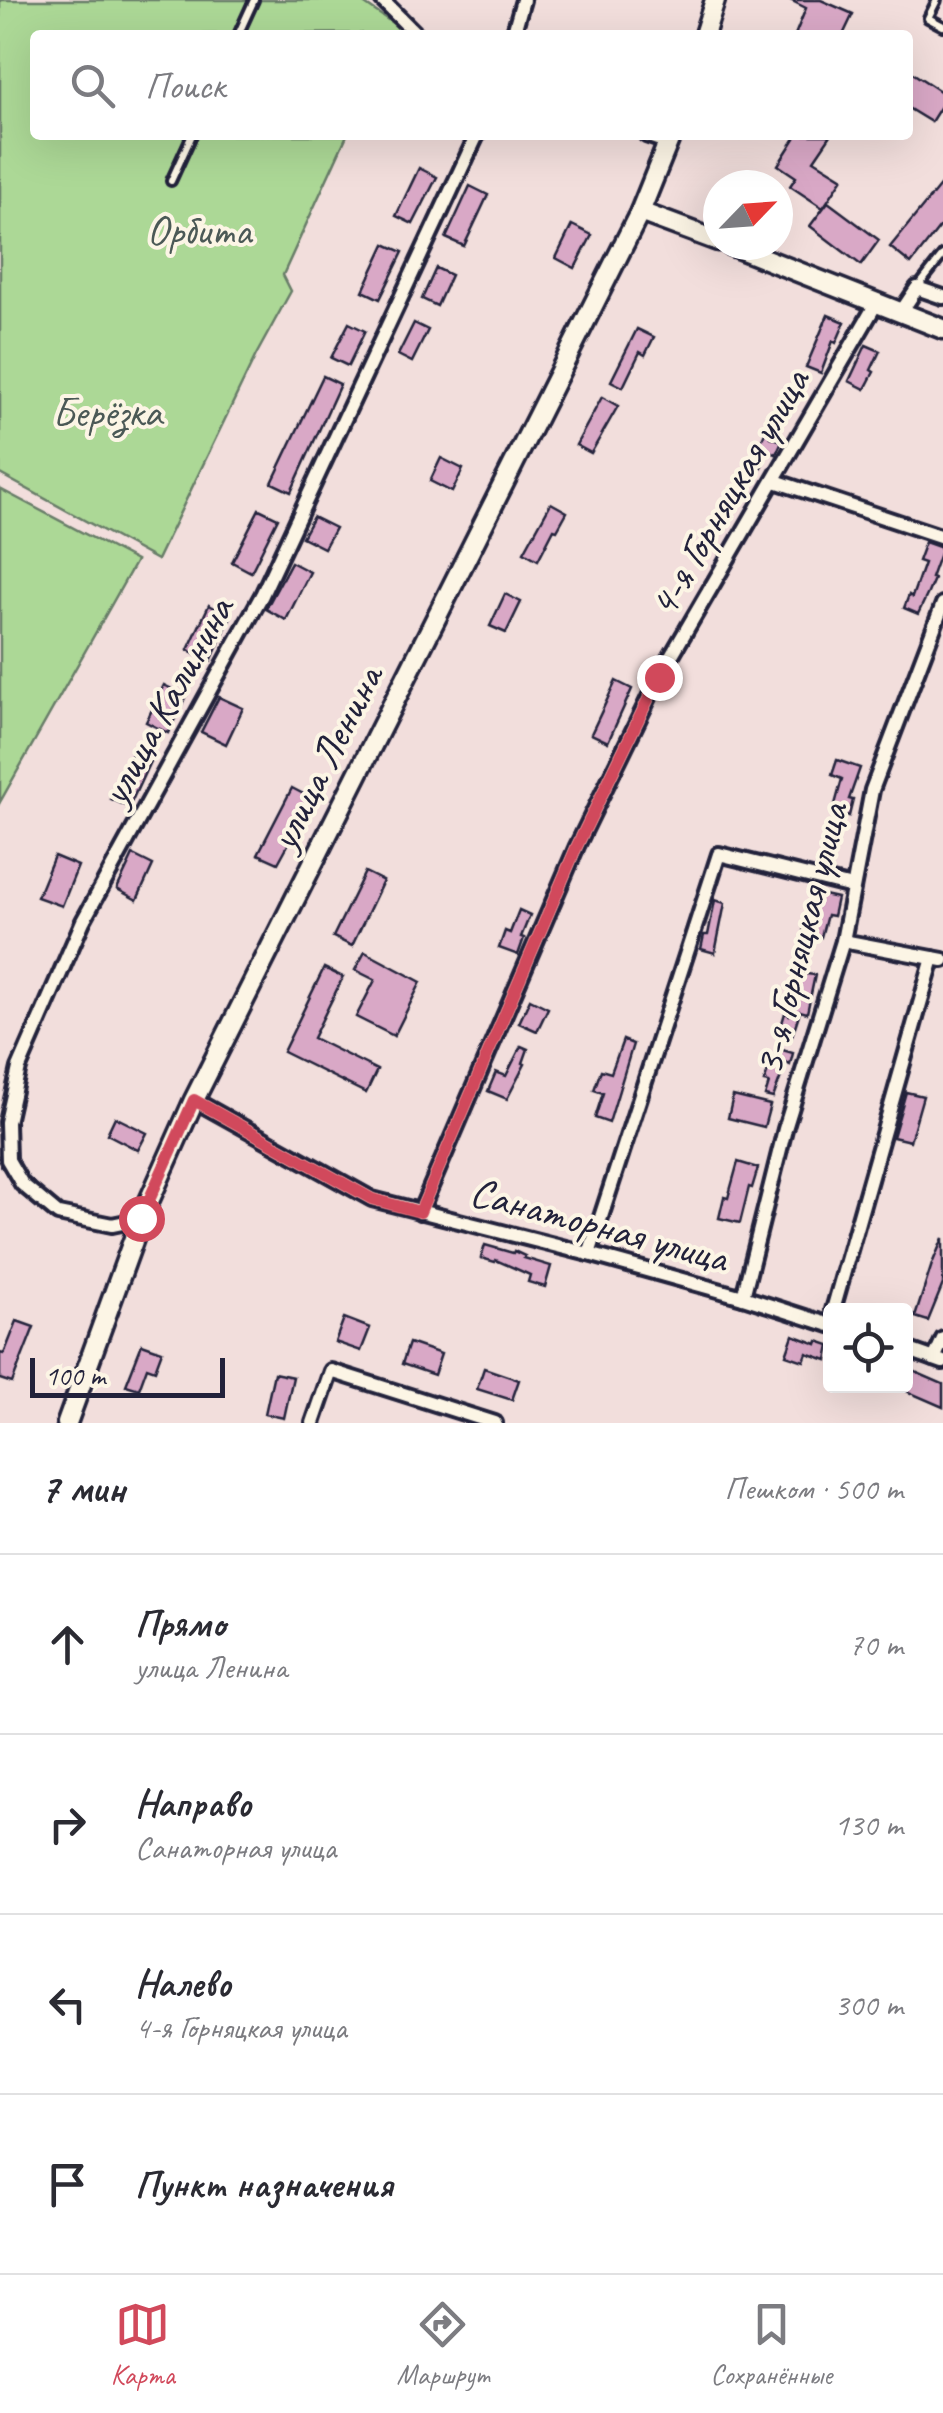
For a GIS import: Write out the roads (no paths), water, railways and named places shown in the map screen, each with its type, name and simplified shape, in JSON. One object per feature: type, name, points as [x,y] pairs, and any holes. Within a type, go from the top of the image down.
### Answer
[{"type":"main road","points":[[706,30],[715,0]]},
{"type":"main road","name":"улица Ленина","points":[[66,1423],[141,1218],[194,1100],[640,212],[670,140]]},
{"type":"main road","points":[[640,212],[703,235]]},
{"type":"main road","points":[[769,260],[943,329]]},
{"type":"street","points":[[382,0],[411,30]]},
{"type":"street","points":[[514,30],[522,0]]},
{"type":"street","name":"улица Калинина","points":[[141,1218],[112,1225],[58,1214],[22,1184],[8,1160],[6,1122],[19,1068],[83,922],[262,594],[475,140]]},
{"type":"street","points":[[901,312],[917,288],[943,297]]},
{"type":"street","name":"4-я Горняцкая улица","points":[[420,1212],[577,846],[659,677],[877,302]]},
{"type":"street","points":[[775,482],[943,537]]},
{"type":"street","name":"3-я Горняцкая улица","points":[[743,1297],[785,1129],[843,941],[872,790],[943,604]]},
{"type":"street","points":[[589,1254],[719,854],[852,886]]},
{"type":"street","points":[[835,1303],[938,959],[843,941]]},
{"type":"street","name":"Санаторная улица","points":[[194,1100],[372,1199],[589,1254],[823,1321]]},
{"type":"street","points":[[913,1352],[938,1361],[943,1338]]},
{"type":"street","points":[[313,1423],[331,1370],[494,1423]]},
{"type":"lane","points":[[240,30],[254,0]]},
{"type":"lane","points":[[937,0],[928,18],[943,26]]},
{"type":"lane","points":[[171,181],[190,140]]},
{"type":"lane","points":[[917,288],[943,255]]},
{"type":"park label","name":"Орбита","points":[[199,230]]},
{"type":"park label","name":"Берёзка","points":[[107,412]]}]
